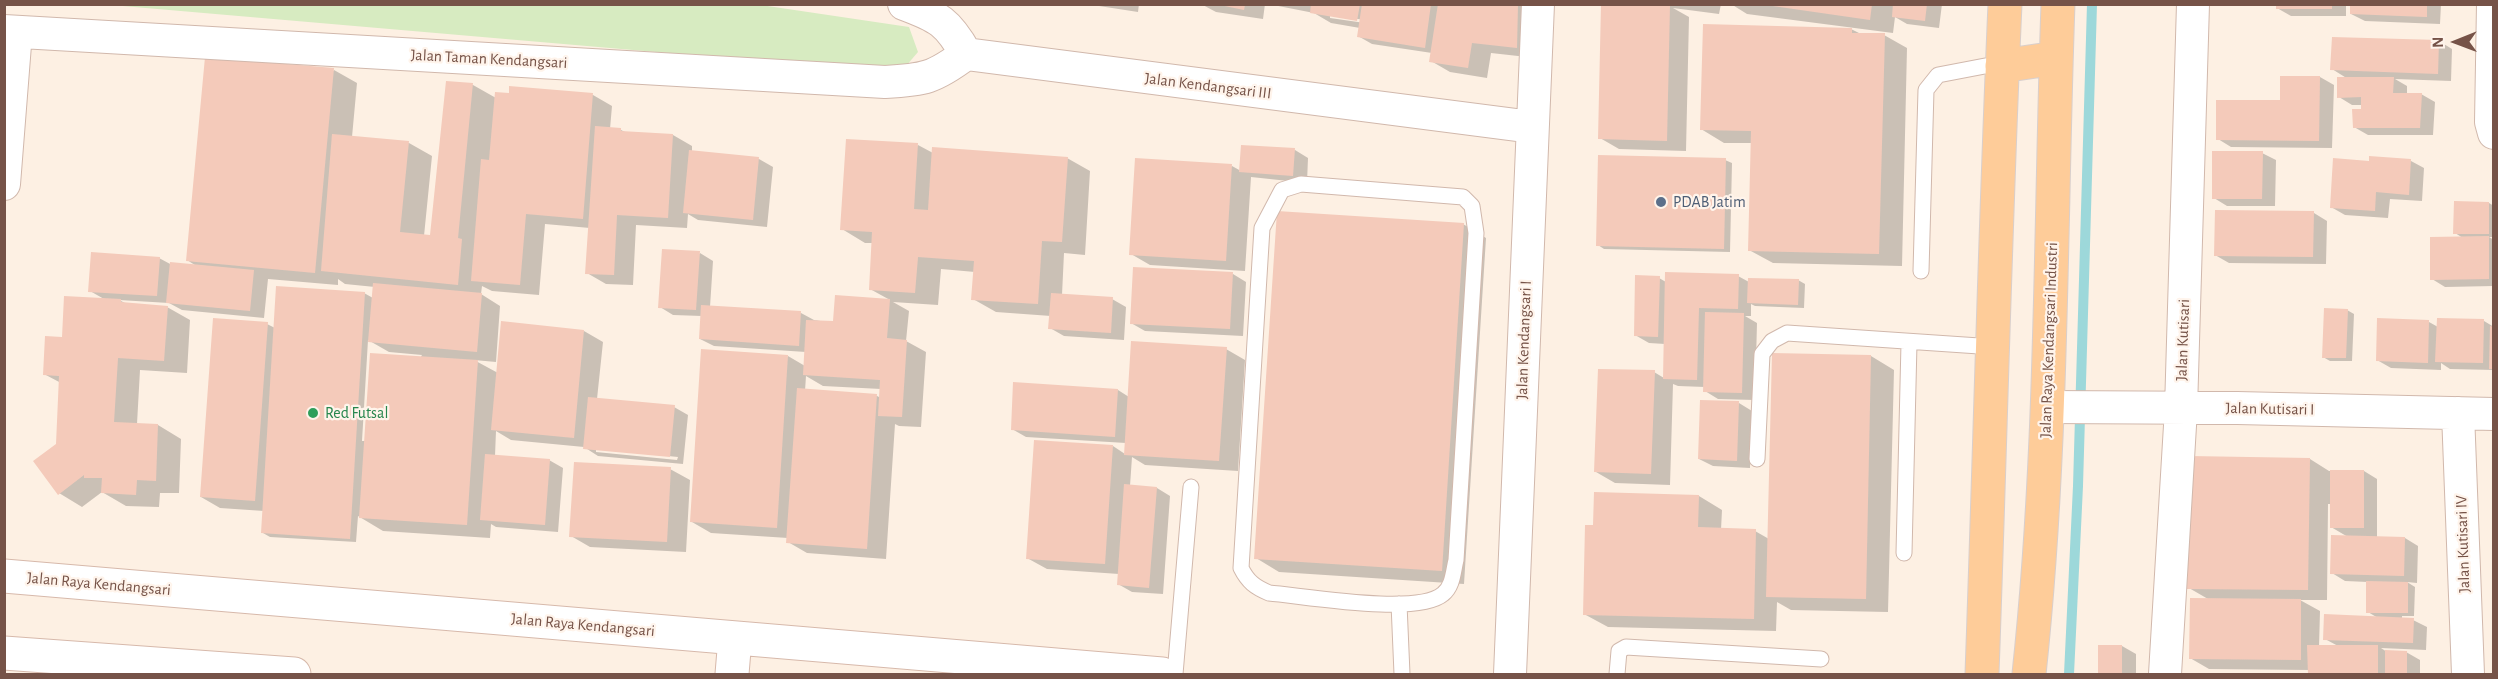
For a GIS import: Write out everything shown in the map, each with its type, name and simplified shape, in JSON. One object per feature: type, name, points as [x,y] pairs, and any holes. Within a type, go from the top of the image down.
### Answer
[{"type":"main road","points":[[1982,675],[1994,347],[1994,259],[2005,4]]},
{"type":"main road","name":"Jalan Raya Kendangsari Industri","points":[[2029,675],[2042,521],[2059,407],[2052,289],[2058,4]]},
{"type":"main road","points":[[2002,66],[2056,58]]},
{"type":"main road","name":"Jalan Raya Kendangsari","points":[[4,576],[1162,675]]},
{"type":"main road","points":[[732,675],[735,638]]},
{"type":"main road","points":[[4,652],[189,670],[281,674]]},
{"type":"street","points":[[904,4],[931,14],[952,30],[966,54]]},
{"type":"street","name":"Jalan Kendangsari I","points":[[1510,675],[1538,4]]},
{"type":"street","name":"Jalan Kutisari","points":[[2165,675],[2181,408],[2193,4]]},
{"type":"street","points":[[2493,4],[2491,122],[2493,133]]},
{"type":"street","points":[[4,184],[10,31]]},
{"type":"street","name":"Jalan Taman Kendangsari","points":[[10,31],[885,82],[920,81],[945,70],[966,54]]},
{"type":"street","name":"Jalan Kendangsari III","points":[[966,54],[1532,127]]},
{"type":"street","name":"Jalan Kutisari I","points":[[2059,407],[2493,414]]},
{"type":"street","name":"Jalan Kutisari IV","points":[[2458,413],[2468,675]]},
{"type":"lane","points":[[1922,272],[1926,90],[1938,75],[1985,66],[2002,66]]},
{"type":"lane","points":[[1301,184],[1463,197],[1472,206],[1476,233],[1455,560],[1450,586],[1443,595],[1430,601],[1399,604],[1269,592],[1257,588],[1247,579],[1241,568],[1262,228],[1282,190],[1301,184]]},
{"type":"lane","points":[[1758,459],[1762,354],[1772,341],[1787,333],[1994,347]]},
{"type":"lane","points":[[1905,553],[1909,343]]},
{"type":"lane","points":[[1175,675],[1191,487]]},
{"type":"lane","points":[[1399,604],[1402,675]]},
{"type":"lane","points":[[1617,675],[1617,657],[1619,651],[1626,647],[1821,659]]},
{"type":"green space","points":[[754,4],[909,27],[918,52],[900,73],[111,5]]},
{"type":"building","points":[[1311,4],[1360,4],[1357,21],[1310,13]]},
{"type":"building","points":[[1362,4],[1431,4],[1425,48],[1357,37]]},
{"type":"building","points":[[1438,4],[1518,4],[1517,48],[1472,43],[1468,68],[1429,62]]},
{"type":"building","points":[[1601,4],[1670,4],[1667,141],[1598,139]]},
{"type":"building","points":[[1759,4],[1872,4],[1870,20]]},
{"type":"building","points":[[1893,4],[1927,4],[1925,21],[1892,17]]},
{"type":"building","points":[[2276,4],[2332,4],[2332,9],[2276,9]]},
{"type":"building","points":[[2350,4],[2427,4],[2427,17],[2350,14]]},
{"type":"building","points":[[1220,5],[1245,5],[1244,10]]},
{"type":"building","points":[[1703,24],[1852,28],[1852,33],[1885,33],[1879,254],[1748,251],[1751,131],[1700,130]]},
{"type":"building","points":[[2332,37],[2439,40],[2438,74],[2330,70]]},
{"type":"building","points":[[205,57],[334,68],[315,273],[186,261]]},
{"type":"building","points":[[2280,76],[2320,76],[2319,141],[2216,140],[2216,100],[2280,100]]},
{"type":"building","points":[[2337,77],[2394,77],[2393,93],[2422,93],[2420,128],[2353,128],[2352,109],[2361,109],[2361,97],[2337,98]]},
{"type":"building","points":[[446,81],[473,83],[458,238],[462,239],[458,285],[321,271],[332,134],[409,141],[400,232],[430,235]]},
{"type":"building","points":[[509,86],[593,93],[583,219],[526,214],[520,285],[471,281],[481,159],[489,160],[495,92],[509,93]]},
{"type":"building","points":[[595,126],[621,128],[621,131],[673,134],[668,218],[617,215],[614,275],[585,274]]},
{"type":"building","points":[[846,139],[918,143],[914,209],[928,210],[932,147],[1068,157],[1062,242],[1042,241],[1038,304],[971,300],[974,261],[918,257],[915,293],[869,290],[872,232],[840,230]]},
{"type":"building","points":[[1241,145],[1295,148],[1293,176],[1239,172]]},
{"type":"building","points":[[689,150],[759,157],[753,220],[683,213]]},
{"type":"building","points":[[2212,151],[2263,151],[2262,199],[2212,199]]},
{"type":"building","name":"PDAB Jatim","points":[[1598,155],[1726,158],[1724,249],[1596,246]]},
{"type":"building","points":[[2369,156],[2411,159],[2409,195],[2376,192],[2375,211],[2330,208],[2333,158],[2369,161]]},
{"type":"building","points":[[1135,158],[1232,164],[1226,261],[1129,255]]},
{"type":"building","points":[[2454,201],[2489,202],[2489,234],[2453,234]]},
{"type":"building","points":[[2215,210],[2314,211],[2313,257],[2214,256]]},
{"type":"building","points":[[1277,211],[1464,223],[1442,571],[1254,559]]},
{"type":"building","points":[[2489,236],[2489,279],[2430,280],[2430,237]]},
{"type":"building","points":[[662,249],[700,251],[696,310],[658,308]]},
{"type":"building","points":[[91,252],[160,257],[157,296],[88,292]]},
{"type":"building","points":[[170,262],[254,270],[250,311],[166,303]]},
{"type":"building","points":[[1133,267],[1233,272],[1230,329],[1130,324]]},
{"type":"building","points":[[1665,272],[1739,274],[1738,309],[1699,308],[1697,380],[1663,379]]},
{"type":"building","points":[[1635,275],[1660,276],[1658,337],[1634,336]]},
{"type":"building","points":[[1748,278],[1799,279],[1798,305],[1747,303]]},
{"type":"building","points":[[373,283],[482,293],[477,352],[368,342]]},
{"type":"building","name":"Red Futsal","points":[[276,286],[365,292],[350,539],[261,533]]},
{"type":"building","points":[[1051,293],[1113,297],[1111,333],[1048,329]]},
{"type":"building","points":[[835,295],[890,299],[887,338],[907,340],[902,417],[878,416],[880,380],[803,375],[806,320],[833,321]]},
{"type":"building","points":[[64,296],[121,299],[121,302],[168,306],[164,361],[118,358],[114,422],[158,424],[156,481],[137,480],[136,495],[101,493],[102,478],[84,478],[84,475],[58,495],[33,461],[56,444],[59,376],[43,375],[45,336],[62,337]]},
{"type":"building","points":[[701,305],[801,311],[799,346],[699,339]]},
{"type":"building","points":[[2324,308],[2348,309],[2346,358],[2322,358]]},
{"type":"building","points":[[1705,312],[1744,313],[1742,393],[1703,392]]},
{"type":"building","points":[[213,318],[268,322],[255,501],[200,497]]},
{"type":"building","points":[[2377,318],[2429,320],[2428,363],[2376,361]]},
{"type":"building","points":[[2437,318],[2484,319],[2483,363],[2435,362]]},
{"type":"building","points":[[501,321],[584,330],[574,438],[491,430]]},
{"type":"building","points":[[2490,326],[2494,327],[2494,369],[2489,369]]},
{"type":"building","points":[[1131,341],[1227,347],[1219,461],[1124,455]]},
{"type":"building","points":[[701,349],[788,355],[777,528],[690,522]]},
{"type":"building","points":[[370,353],[478,360],[467,525],[359,518]]},
{"type":"building","points":[[1772,353],[1871,355],[1866,599],[1766,597]]},
{"type":"building","points":[[1598,369],[1655,370],[1651,474],[1594,472]]},
{"type":"building","points":[[1013,382],[1118,389],[1115,437],[1011,430]]},
{"type":"building","points":[[797,388],[877,394],[867,549],[786,543]]},
{"type":"building","points":[[588,397],[675,405],[670,457],[583,449]]},
{"type":"building","points":[[1700,400],[1739,401],[1737,461],[1698,459]]},
{"type":"building","points":[[1034,440],[1113,445],[1105,564],[1026,559]]},
{"type":"building","points":[[485,454],[550,459],[545,525],[480,520]]},
{"type":"building","points":[[2189,456],[2310,458],[2308,590],[2187,589]]},
{"type":"building","points":[[574,462],[671,467],[667,542],[569,537]]},
{"type":"building","points":[[2330,470],[2364,470],[2364,528],[2330,528]]},
{"type":"building","points":[[1124,484],[1157,487],[1149,588],[1117,585]]},
{"type":"building","points":[[1594,492],[1699,495],[1698,527],[1756,529],[1754,619],[1583,615],[1585,525],[1593,525]]},
{"type":"building","points":[[2331,535],[2405,537],[2404,576],[2330,574]]},
{"type":"building","points":[[2366,581],[2408,582],[2408,613],[2366,613]]},
{"type":"building","points":[[2190,598],[2301,599],[2301,660],[2189,659]]},
{"type":"building","points":[[2324,614],[2414,618],[2413,643],[2323,640]]},
{"type":"building","points":[[2098,645],[2122,645],[2122,674],[2098,674]]},
{"type":"building","points":[[2307,645],[2378,645],[2378,674],[2308,674]]},
{"type":"building","points":[[2385,650],[2407,651],[2407,674],[2385,674]]},
{"type":"waterway","points":[[2069,674],[2078,486],[2092,4]]},
{"type":"place","name":"PDAB Jatim","points":[[1661,202]]},
{"type":"place","name":"Red Futsal","points":[[313,413]]}]
